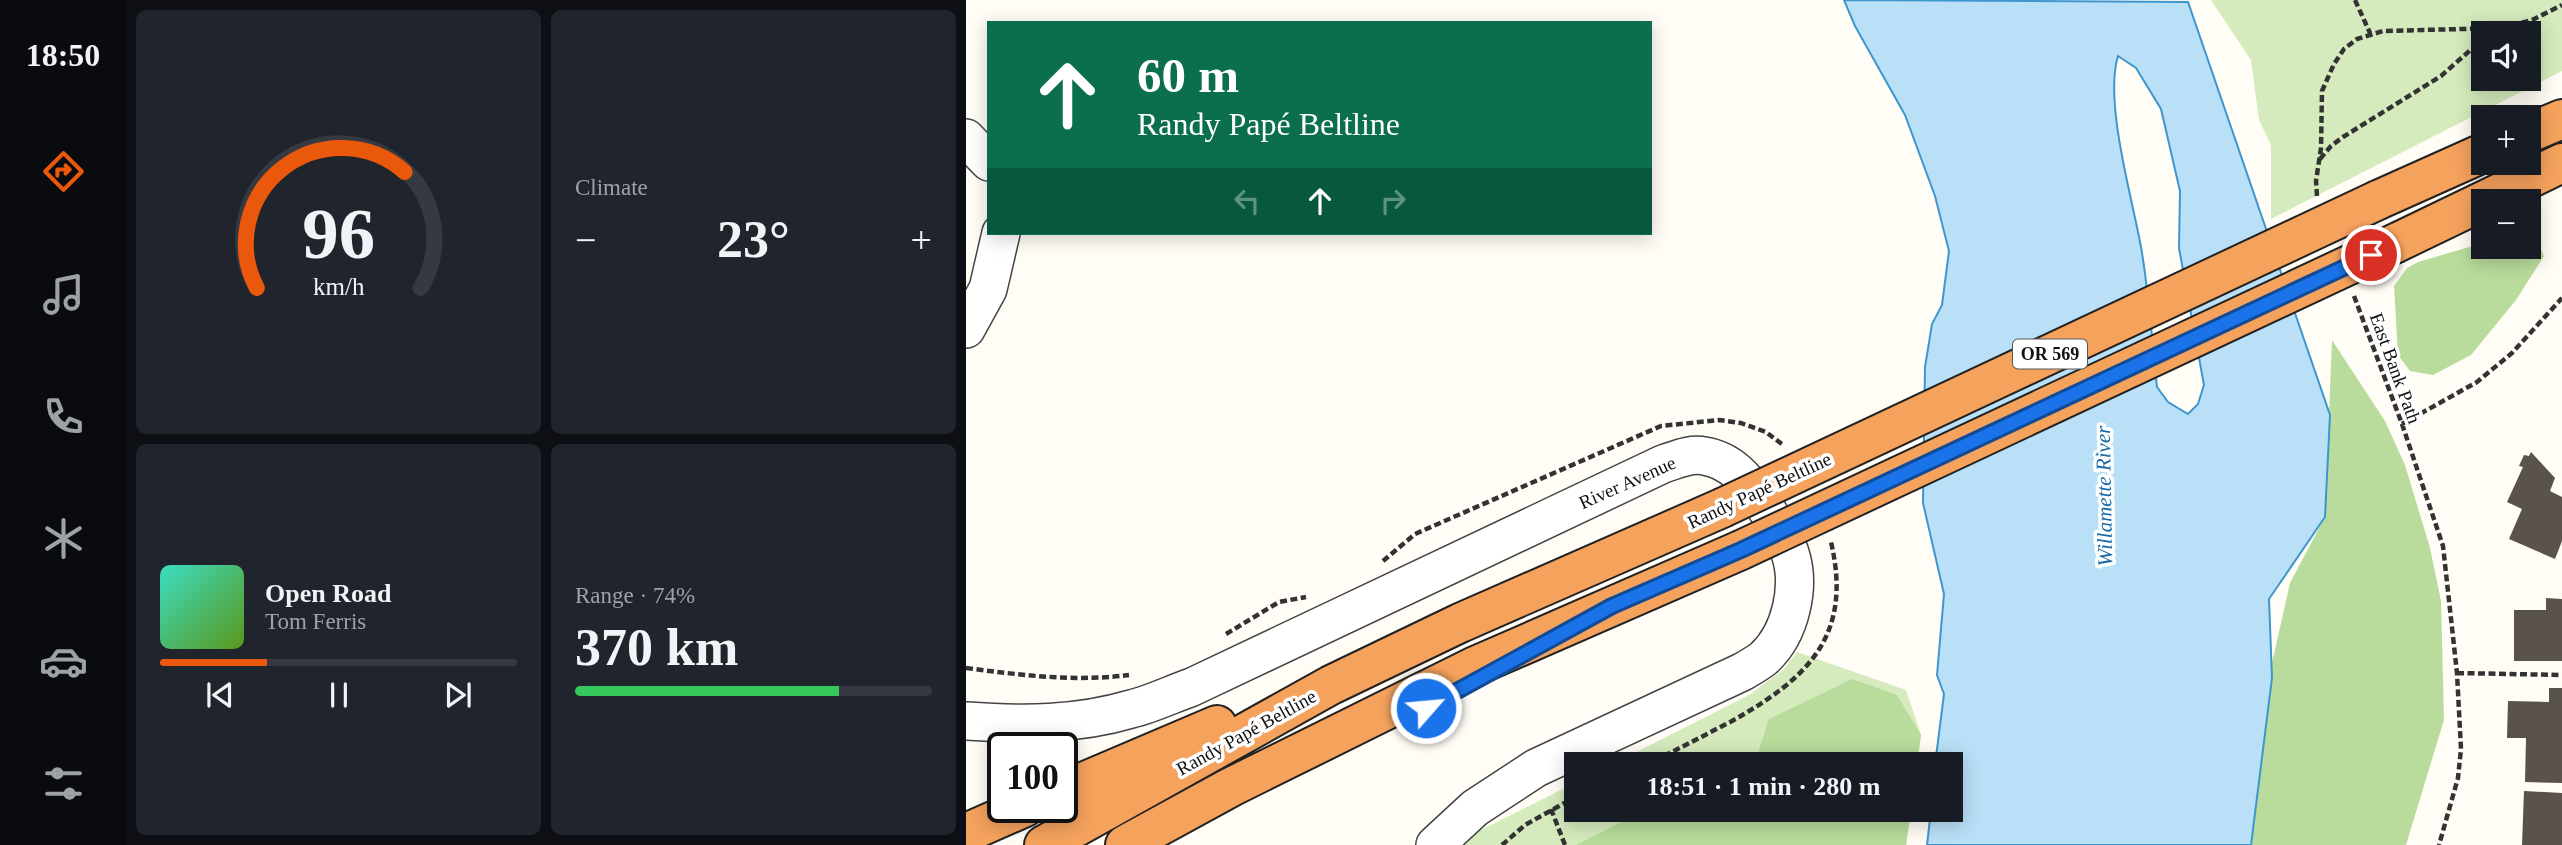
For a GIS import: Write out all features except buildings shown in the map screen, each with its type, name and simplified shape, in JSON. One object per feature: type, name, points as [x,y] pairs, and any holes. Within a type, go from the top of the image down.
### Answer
[{"type":"highway","points":[[2541,128],[2562,118]]},
{"type":"highway","name":"Randy Papé Beltline","points":[[1044,845],[1331,685],[1460,623],[1722,508],[2471,158]]},
{"type":"highway","name":"OR 569","points":[[1125,845],[1231,787],[1473,667],[1741,550],[2562,163]]},
{"type":"highway","points":[[1183,845],[1201,828],[1246,800],[1471,685],[1612,606]]},
{"type":"highway","points":[[1078,784],[1195,733],[1331,685]]},
{"type":"highway","points":[[966,833],[989,823]]},
{"type":"street","points":[[966,138],[987,160]]},
{"type":"street","points":[[966,329],[988,289],[1002,235]]},
{"type":"street","name":"River Avenue","points":[[966,721],[1035,724],[1080,721],[1132,709],[1192,687],[1662,464],[1693,454],[1707,456],[1726,464],[1745,477],[1790,552],[1794,577],[1793,600],[1787,623],[1764,658],[1742,672],[1535,768],[1475,808],[1435,845]]},
{"type":"path","points":[[2355,0],[2370,33]]},
{"type":"path","points":[[2527,21],[2562,5]]},
{"type":"path","points":[[2321,207],[2317,195],[2322,91],[2328,75],[2344,50],[2370,33],[2471,28]]},
{"type":"path","points":[[2319,160],[2343,137],[2441,76],[2471,50]]},
{"type":"path","name":"East Bank Path","points":[[2353,292],[2402,424],[2443,546],[2457,673],[2461,763],[2439,845]]},
{"type":"path","points":[[2402,424],[2477,382],[2512,353],[2562,298]]},
{"type":"path","points":[[2457,673],[2562,675]]},
{"type":"path","points":[[1502,845],[1525,825],[1564,802]]},
{"type":"path","points":[[1551,809],[1565,845]]},
{"type":"green space","points":[[2211,0],[2562,0],[2562,71],[2541,82],[2541,21],[2471,21],[2471,91],[2523,91],[2495,105],[2471,105],[2471,117],[2271,219],[2271,145],[2259,120],[2251,60]]},
{"type":"green space","points":[[2471,247],[2471,259],[2541,259],[2541,249],[2544,256],[2516,300],[2471,355],[2433,375],[2410,371],[2398,355],[2394,286],[2407,268],[2418,262]]},
{"type":"green space","points":[[2332,340],[2385,421],[2405,465],[2430,548],[2441,601],[2444,720],[2406,845],[2251,845],[2272,663],[2290,583],[2325,517]]},
{"type":"green space","points":[[1797,652],[1906,690],[1921,735],[1919,752],[1637,752],[1749,695],[1783,670]]},
{"type":"green space","points":[[1852,679],[1897,695],[1921,735],[1919,752],[1758,752],[1769,719]]},
{"type":"green space","points":[[1564,788],[1564,822],[1909,822],[1906,845],[1460,845],[1473,834]]},
{"type":"green space","points":[[1621,822],[1909,822],[1906,845],[1576,845]]},
{"type":"water","name":"Willamette River","points":[[1844,0],[2188,2],[2330,415],[2325,517],[2269,599],[2272,678],[2251,845],[1927,845],[1930,822],[1963,822],[1963,752],[1937,752],[1944,694],[1937,675],[1944,594],[1923,503],[1925,367],[1932,324],[1942,305],[1949,251],[1935,196],[1905,115],[1855,26]],"holes":[[[2118,56],[2136,68],[2161,109],[2180,191],[2179,248],[2204,385],[2198,404],[2188,414],[2168,402],[2157,387],[2144,264],[2121,150],[2114,98]]]},
{"type":"route","points":[[1426,708],[1612,606],[1741,550],[2371,255]]}]
